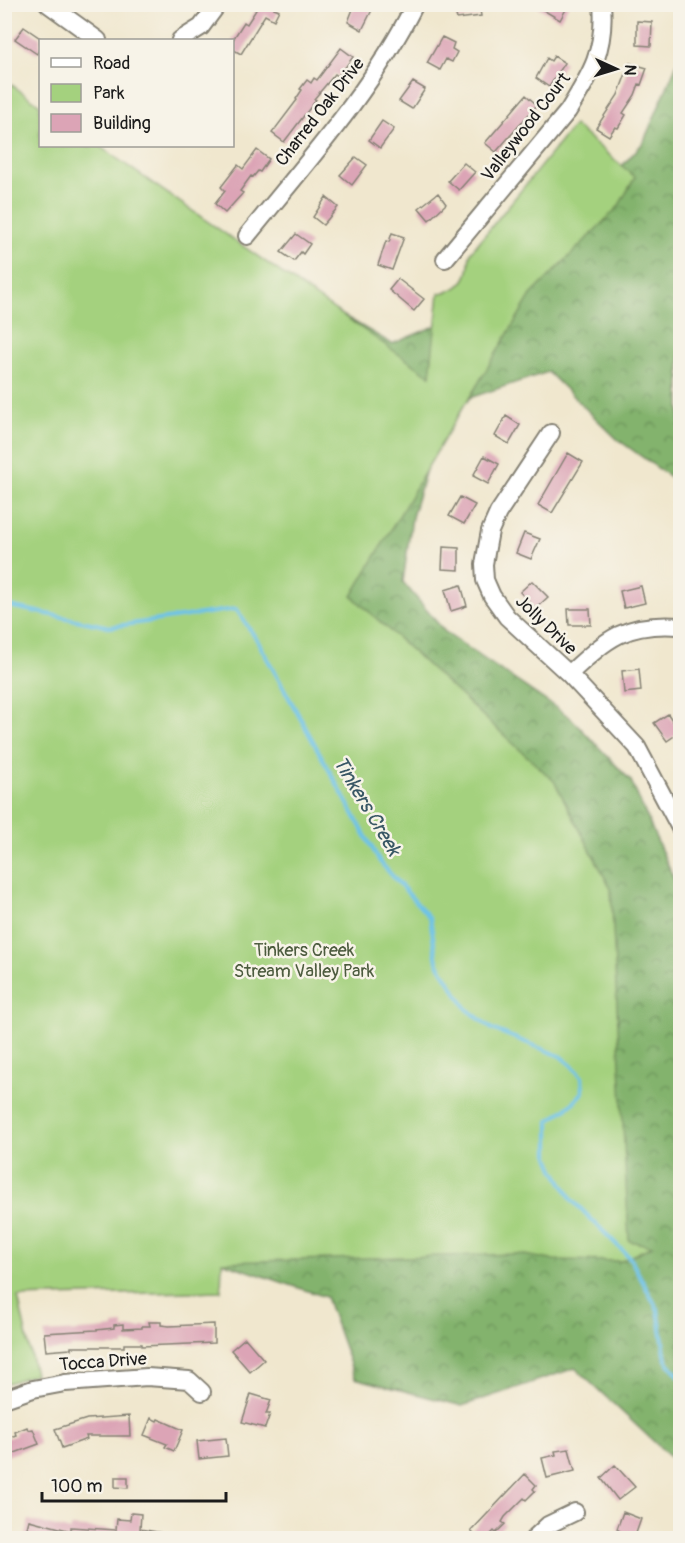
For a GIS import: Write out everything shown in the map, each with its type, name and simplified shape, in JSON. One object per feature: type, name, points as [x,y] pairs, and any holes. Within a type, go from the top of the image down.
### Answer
[{"type":"street","points":[[48,4],[97,39]]},
{"type":"street","points":[[182,39],[201,27],[218,4]]},
{"type":"street","name":"Charred Oak Drive","points":[[247,236],[364,90],[389,53],[415,4]]},
{"type":"street","name":"Valleywood Court","points":[[445,259],[568,111],[592,71],[603,25],[602,4]]},
{"type":"street","name":"Jolly Drive","points":[[551,433],[498,513],[490,531],[484,564],[485,580],[492,596],[507,617],[569,674],[637,747],[681,828]]},
{"type":"street","points":[[569,674],[598,647],[636,627],[681,626]]},
{"type":"street","name":"Tocca Drive","points":[[4,1399],[33,1389],[65,1383],[147,1377],[189,1380],[202,1392]]},
{"type":"street","points":[[534,1539],[548,1525],[575,1512]]},
{"type":"green space","name":"Tinkers Creek Stream Valley Park","points":[[680,57],[680,484],[617,439],[548,372],[445,406],[412,517],[403,582],[446,633],[571,718],[631,781],[680,893],[680,1466],[575,1368],[462,1406],[355,1378],[326,1297],[185,1250],[4,100],[39,147],[165,211],[392,344],[498,300],[643,143]]},
{"type":"green space","name":"Tinkers Creek Stream Valley Park","points":[[5,80],[39,104],[39,147],[100,147],[430,376],[439,293],[449,291],[461,284],[468,271],[471,252],[574,125],[635,177],[618,207],[531,295],[352,596],[554,781],[611,889],[629,1241],[652,1246],[621,1261],[551,1260],[519,1254],[222,1262],[221,1291],[18,1297],[35,1374],[5,1384]]},
{"type":"building","points":[[247,4],[276,4],[274,8],[279,10],[274,20],[265,15],[241,54],[234,50],[233,39],[244,22],[247,24],[256,10]]},
{"type":"building","points":[[355,4],[375,4],[362,30],[348,22]]},
{"type":"building","points":[[453,4],[479,4],[481,16],[457,19]]},
{"type":"building","points":[[533,4],[569,4],[560,20]]},
{"type":"building","points":[[637,21],[652,22],[651,46],[637,45]]},
{"type":"building","points":[[24,27],[40,38],[37,54],[15,39]]},
{"type":"building","points":[[442,37],[454,43],[452,49],[457,52],[452,62],[446,59],[440,70],[427,63]]},
{"type":"building","points":[[341,48],[353,57],[338,76],[335,74],[314,99],[316,100],[284,142],[272,133],[297,100],[302,90],[300,89],[307,80],[311,83],[314,78],[317,80]]},
{"type":"building","points":[[554,56],[565,63],[549,87],[536,78],[547,58],[551,61]]},
{"type":"building","points":[[630,63],[647,68],[641,85],[639,84],[635,95],[623,113],[626,115],[618,128],[615,127],[609,136],[596,128],[618,95]]},
{"type":"building","points":[[413,82],[425,89],[412,109],[399,101]]},
{"type":"building","points":[[526,95],[537,105],[496,152],[485,143]]},
{"type":"building","points":[[382,121],[394,129],[380,148],[369,140]]},
{"type":"building","points":[[257,150],[269,159],[260,172],[251,176],[240,191],[243,193],[225,213],[215,204],[225,191],[221,187],[238,165],[243,169]]},
{"type":"building","points":[[356,157],[367,165],[352,185],[340,175]]},
{"type":"building","points":[[464,163],[475,172],[459,190],[448,181]]},
{"type":"building","points":[[438,193],[446,204],[429,220],[419,208]]},
{"type":"building","points":[[326,197],[338,207],[323,225],[313,217]]},
{"type":"building","points":[[392,233],[404,237],[392,270],[378,265],[386,241],[389,242]]},
{"type":"building","points":[[296,234],[310,244],[294,261],[281,252]]},
{"type":"building","points":[[398,279],[424,299],[414,311],[389,290]]},
{"type":"building","points":[[506,416],[520,425],[509,444],[495,436]]},
{"type":"building","points":[[568,453],[583,462],[552,513],[538,505]]},
{"type":"building","points":[[484,456],[499,464],[488,484],[473,476]]},
{"type":"building","points":[[460,497],[475,505],[464,524],[449,516]]},
{"type":"building","points":[[524,533],[540,539],[531,559],[516,553]]},
{"type":"building","points":[[443,547],[459,548],[459,570],[442,569]]},
{"type":"building","points":[[532,581],[548,597],[535,609],[520,592]]},
{"type":"building","points":[[461,585],[467,606],[451,611],[445,590]]},
{"type":"building","points":[[641,586],[645,603],[624,608],[620,591]]},
{"type":"building","points":[[568,609],[590,609],[591,625],[569,625]]},
{"type":"building","points":[[639,669],[641,691],[624,693],[622,671]]},
{"type":"building","points":[[668,714],[680,732],[667,741],[654,723]]},
{"type":"building","points":[[149,1322],[161,1322],[161,1325],[169,1326],[214,1324],[214,1343],[142,1346],[142,1344],[124,1344],[124,1347],[71,1347],[71,1349],[46,1351],[44,1333],[114,1328],[114,1325],[123,1324],[123,1329],[142,1328],[142,1326],[150,1326]]},
{"type":"building","points":[[245,1338],[264,1360],[250,1372],[231,1350]]},
{"type":"building","points":[[251,1394],[271,1400],[266,1414],[270,1414],[265,1428],[242,1422]]},
{"type":"building","points":[[129,1416],[130,1436],[86,1436],[87,1439],[62,1448],[55,1429],[87,1419]]},
{"type":"building","points":[[151,1418],[183,1430],[174,1451],[165,1447],[167,1444],[144,1435]]},
{"type":"building","points":[[27,1427],[28,1430],[33,1429],[39,1444],[4,1457],[4,1439],[16,1435],[15,1432]]},
{"type":"building","points":[[226,1438],[228,1456],[199,1459],[197,1441]]},
{"type":"building","points":[[569,1449],[575,1471],[547,1478],[542,1458],[556,1455],[555,1451]]},
{"type":"building","points":[[615,1465],[635,1487],[618,1500],[601,1478]]},
{"type":"building","points":[[525,1474],[536,1485],[533,1489],[535,1491],[526,1500],[524,1498],[505,1517],[502,1522],[505,1524],[496,1533],[494,1531],[486,1539],[478,1539],[471,1531]]},
{"type":"building","points":[[115,1477],[128,1477],[128,1488],[115,1487]]},
{"type":"building","points":[[623,1512],[641,1519],[634,1539],[617,1539],[620,1531],[617,1529]]},
{"type":"building","points":[[131,1513],[141,1514],[140,1529],[162,1533],[162,1539],[34,1539],[25,1536],[29,1520],[71,1531],[71,1527],[116,1530],[117,1519],[130,1520]]},
{"type":"waterway","name":"Tinkers Creek","points":[[4,605],[110,627],[236,609],[257,640],[380,862],[430,918],[437,962],[467,1009],[492,1029],[560,1056],[582,1077],[583,1092],[571,1105],[549,1121],[549,1157],[572,1200],[630,1258],[658,1310],[666,1360],[680,1377]]}]
